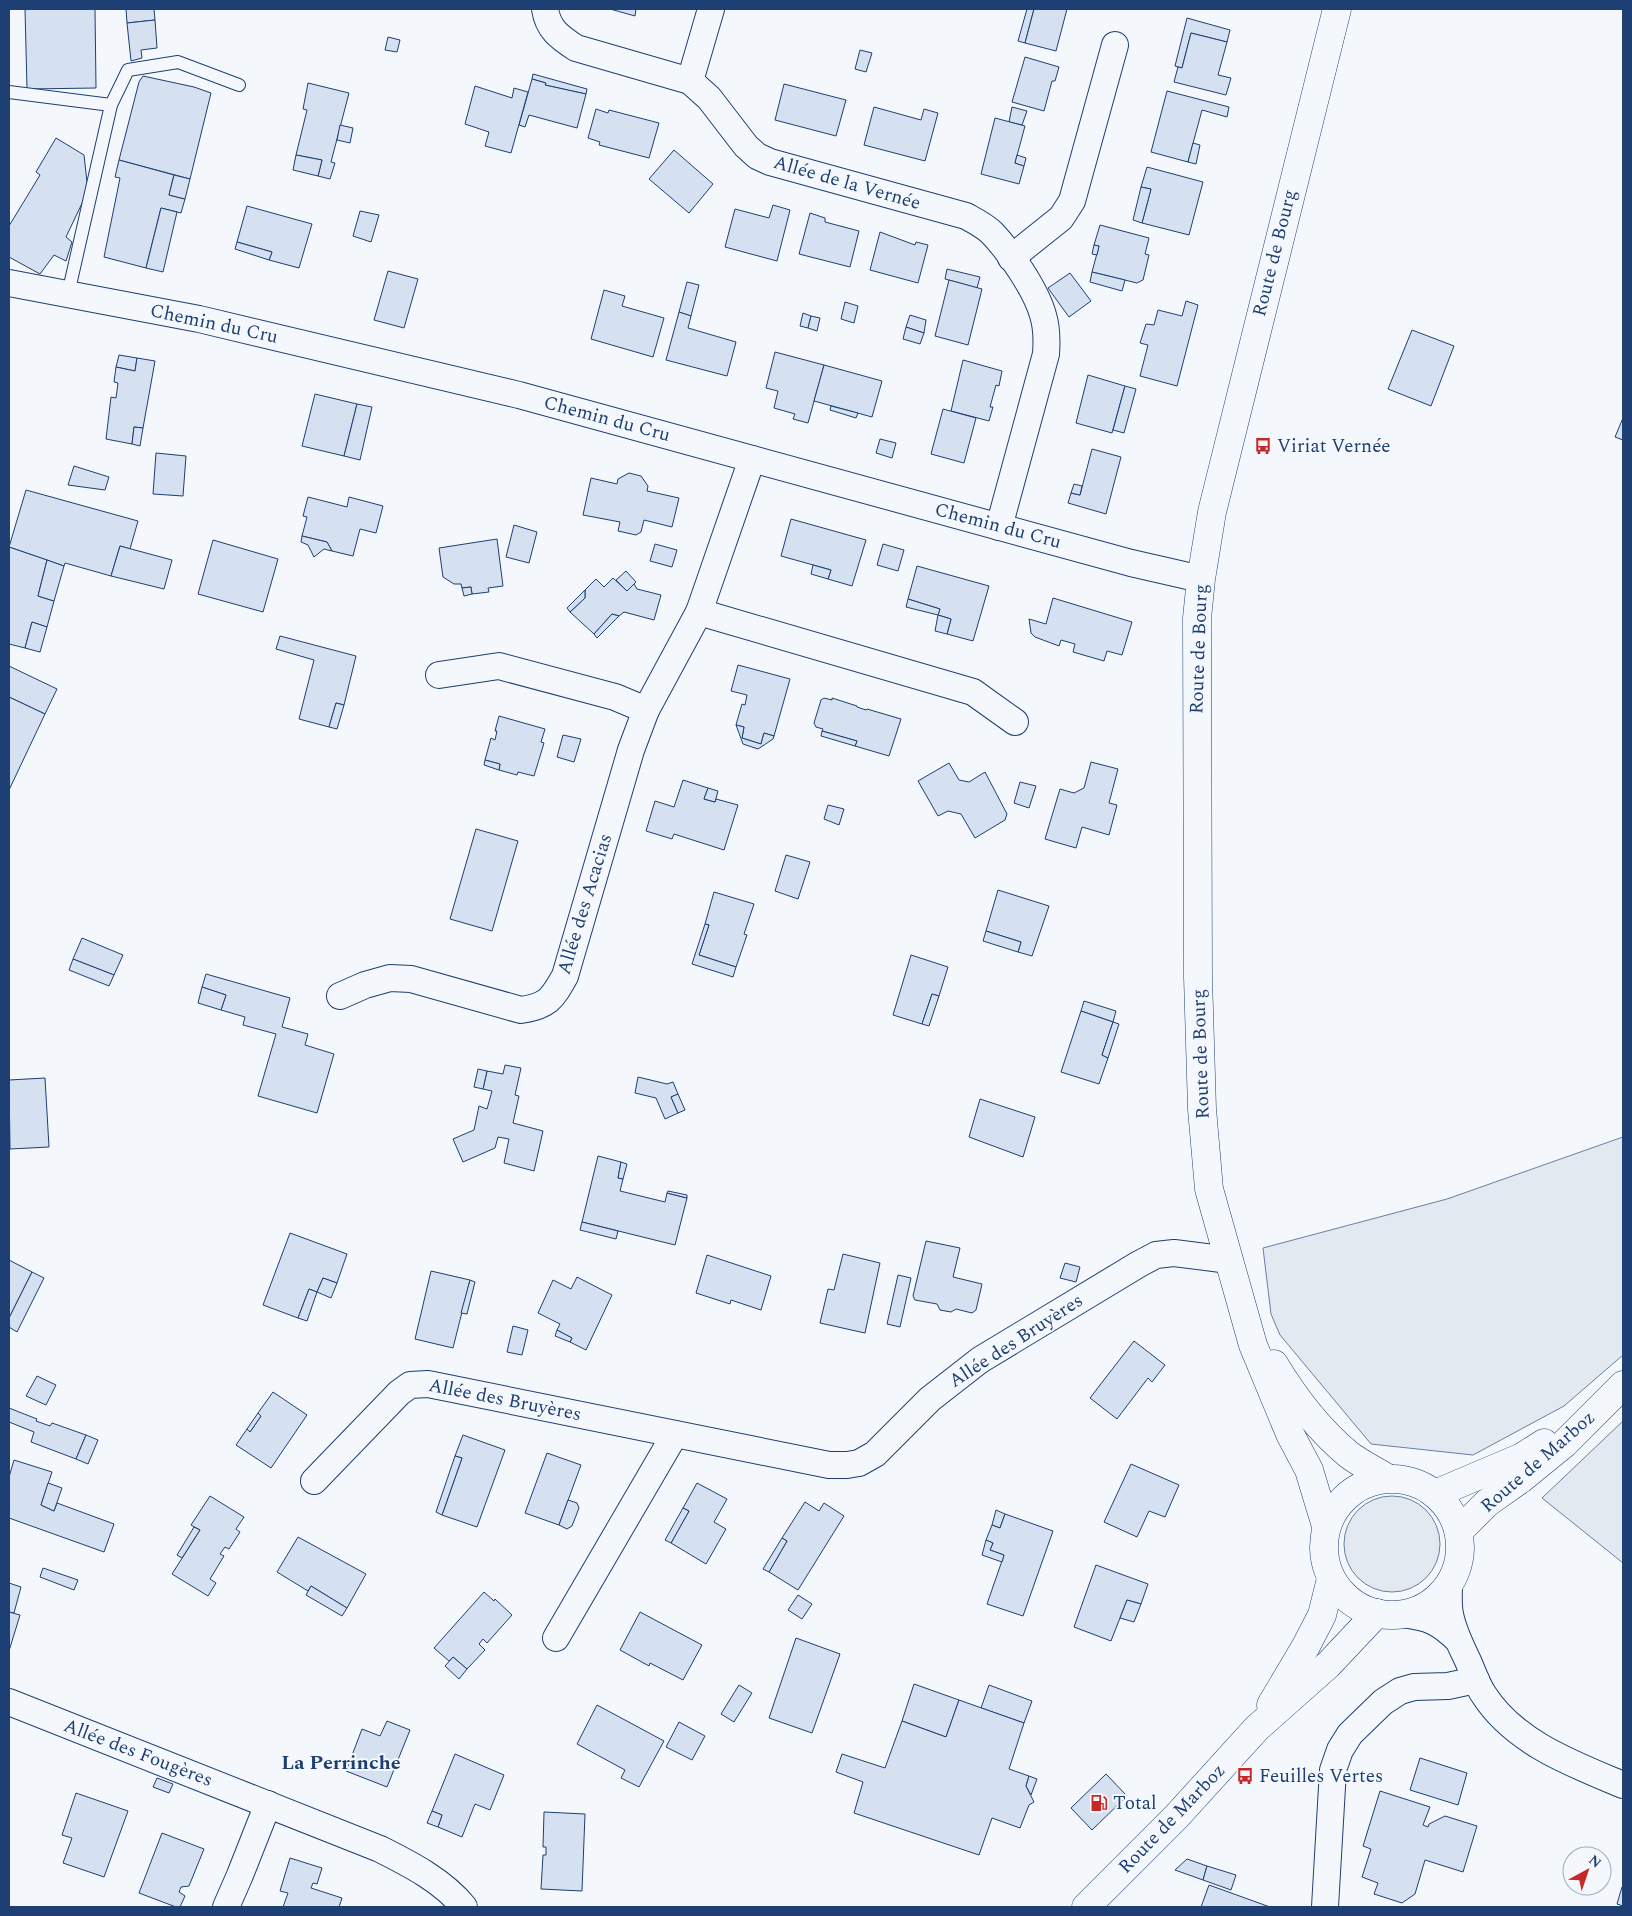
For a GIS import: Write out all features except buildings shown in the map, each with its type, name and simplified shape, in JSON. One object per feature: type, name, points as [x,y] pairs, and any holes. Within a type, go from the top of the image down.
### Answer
[{"type":"street","name":"Allée de la Vernée","points":[[544,9],[547,21],[559,37],[576,48],[690,81],[709,98],[746,146],[758,156],[770,162],[966,216],[991,232],[1011,258],[1035,296],[1043,315],[1048,338],[1046,354],[999,527]]},
{"type":"street","points":[[690,81],[711,9]]},
{"type":"street","name":"Route de Bourg","points":[[1326,1526],[1309,1470],[1290,1434],[1253,1345],[1209,1189],[1202,1109],[1198,977],[1196,767],[1197,618],[1201,579],[1212,512],[1336,9]]},
{"type":"street","points":[[1011,258],[1061,218],[1072,201],[1115,45]]},
{"type":"street","name":"Chemin du Cru","points":[[9,284],[199,319],[509,393],[1131,563],[1201,579]]},
{"type":"street","name":"Allée des Acacias","points":[[340,996],[365,985],[390,978],[412,979],[521,1010],[539,1007],[554,996],[565,976],[631,750],[646,710],[699,612],[752,459]]},
{"type":"street","points":[[699,612],[973,692],[1015,722]]},
{"type":"street","points":[[439,674],[499,666],[615,697],[646,710]]},
{"type":"street","name":"Allée des Bruyères","points":[[314,1481],[387,1404],[410,1385],[428,1384],[828,1465],[847,1466],[859,1463],[875,1454],[930,1399],[980,1360],[1139,1264],[1156,1255],[1174,1253],[1229,1260]]},
{"type":"street","name":"Route de Bourg","points":[[1240,1301],[1286,1384],[1313,1419],[1348,1454],[1388,1478]]},
{"type":"street","name":"Route de Marboz","points":[[1435,1494],[1522,1457],[1558,1434],[1620,1389]]},
{"type":"street","name":"Route de Marboz","points":[[1458,1531],[1487,1504],[1564,1444],[1620,1389]]},
{"type":"street","points":[[556,1638],[675,1434]]},
{"type":"street","points":[[1390,1614],[1420,1609],[1436,1599],[1449,1584],[1457,1568],[1460,1550],[1458,1531],[1450,1511],[1435,1494],[1421,1484],[1388,1478],[1367,1482],[1349,1492],[1335,1507],[1326,1526],[1323,1544],[1325,1562],[1331,1578],[1343,1594],[1358,1607],[1390,1614],[1425,1618],[1442,1625],[1458,1640]]},
{"type":"street","name":"Route de Marboz","points":[[1257,1728],[1322,1615],[1331,1578]]},
{"type":"street","points":[[1449,1584],[1450,1614],[1458,1640],[1476,1680],[1488,1701],[1515,1730],[1537,1744],[1569,1762],[1623,1785]]},
{"type":"street","name":"Route de Marboz","points":[[1086,1907],[1177,1816],[1257,1728],[1328,1664],[1390,1614]]},
{"type":"street","points":[[1325,1907],[1333,1770],[1340,1750],[1350,1734],[1383,1702],[1400,1691],[1414,1686],[1448,1686],[1476,1680]]},
{"type":"street","name":"Allée des Fougères","points":[[9,1702],[380,1849],[408,1863],[433,1880],[464,1907]]},
{"type":"street","points":[[226,1907],[268,1804]]},
{"type":"lane","points":[[68,294],[111,105],[128,70],[178,62],[239,85]]},
{"type":"lane","points":[[9,92],[111,105]]},
{"type":"shaded area","points":[[1623,1137],[1623,1355],[1564,1406],[1473,1455],[1371,1444],[1280,1335],[1271,1314],[1263,1248],[1447,1199]]},
{"type":"shaded area","points":[[1623,1421],[1623,1563],[1542,1498]]},
{"type":"shaded area","points":[[1392,1496],[1410,1499],[1426,1510],[1437,1526],[1440,1544],[1437,1562],[1426,1578],[1410,1589],[1392,1592],[1374,1589],[1358,1578],[1347,1562],[1344,1544],[1347,1526],[1358,1510],[1374,1499]]},
{"type":"place","name":"Viriat Vernée","points":[[1263,446]]},
{"type":"place","name":"Feuilles Vertes","points":[[1245,1776]]},
{"type":"place","name":"Total","points":[[1099,1803]]},
{"type":"district","name":"La Perrinche","points":[[341,1763]]}]
